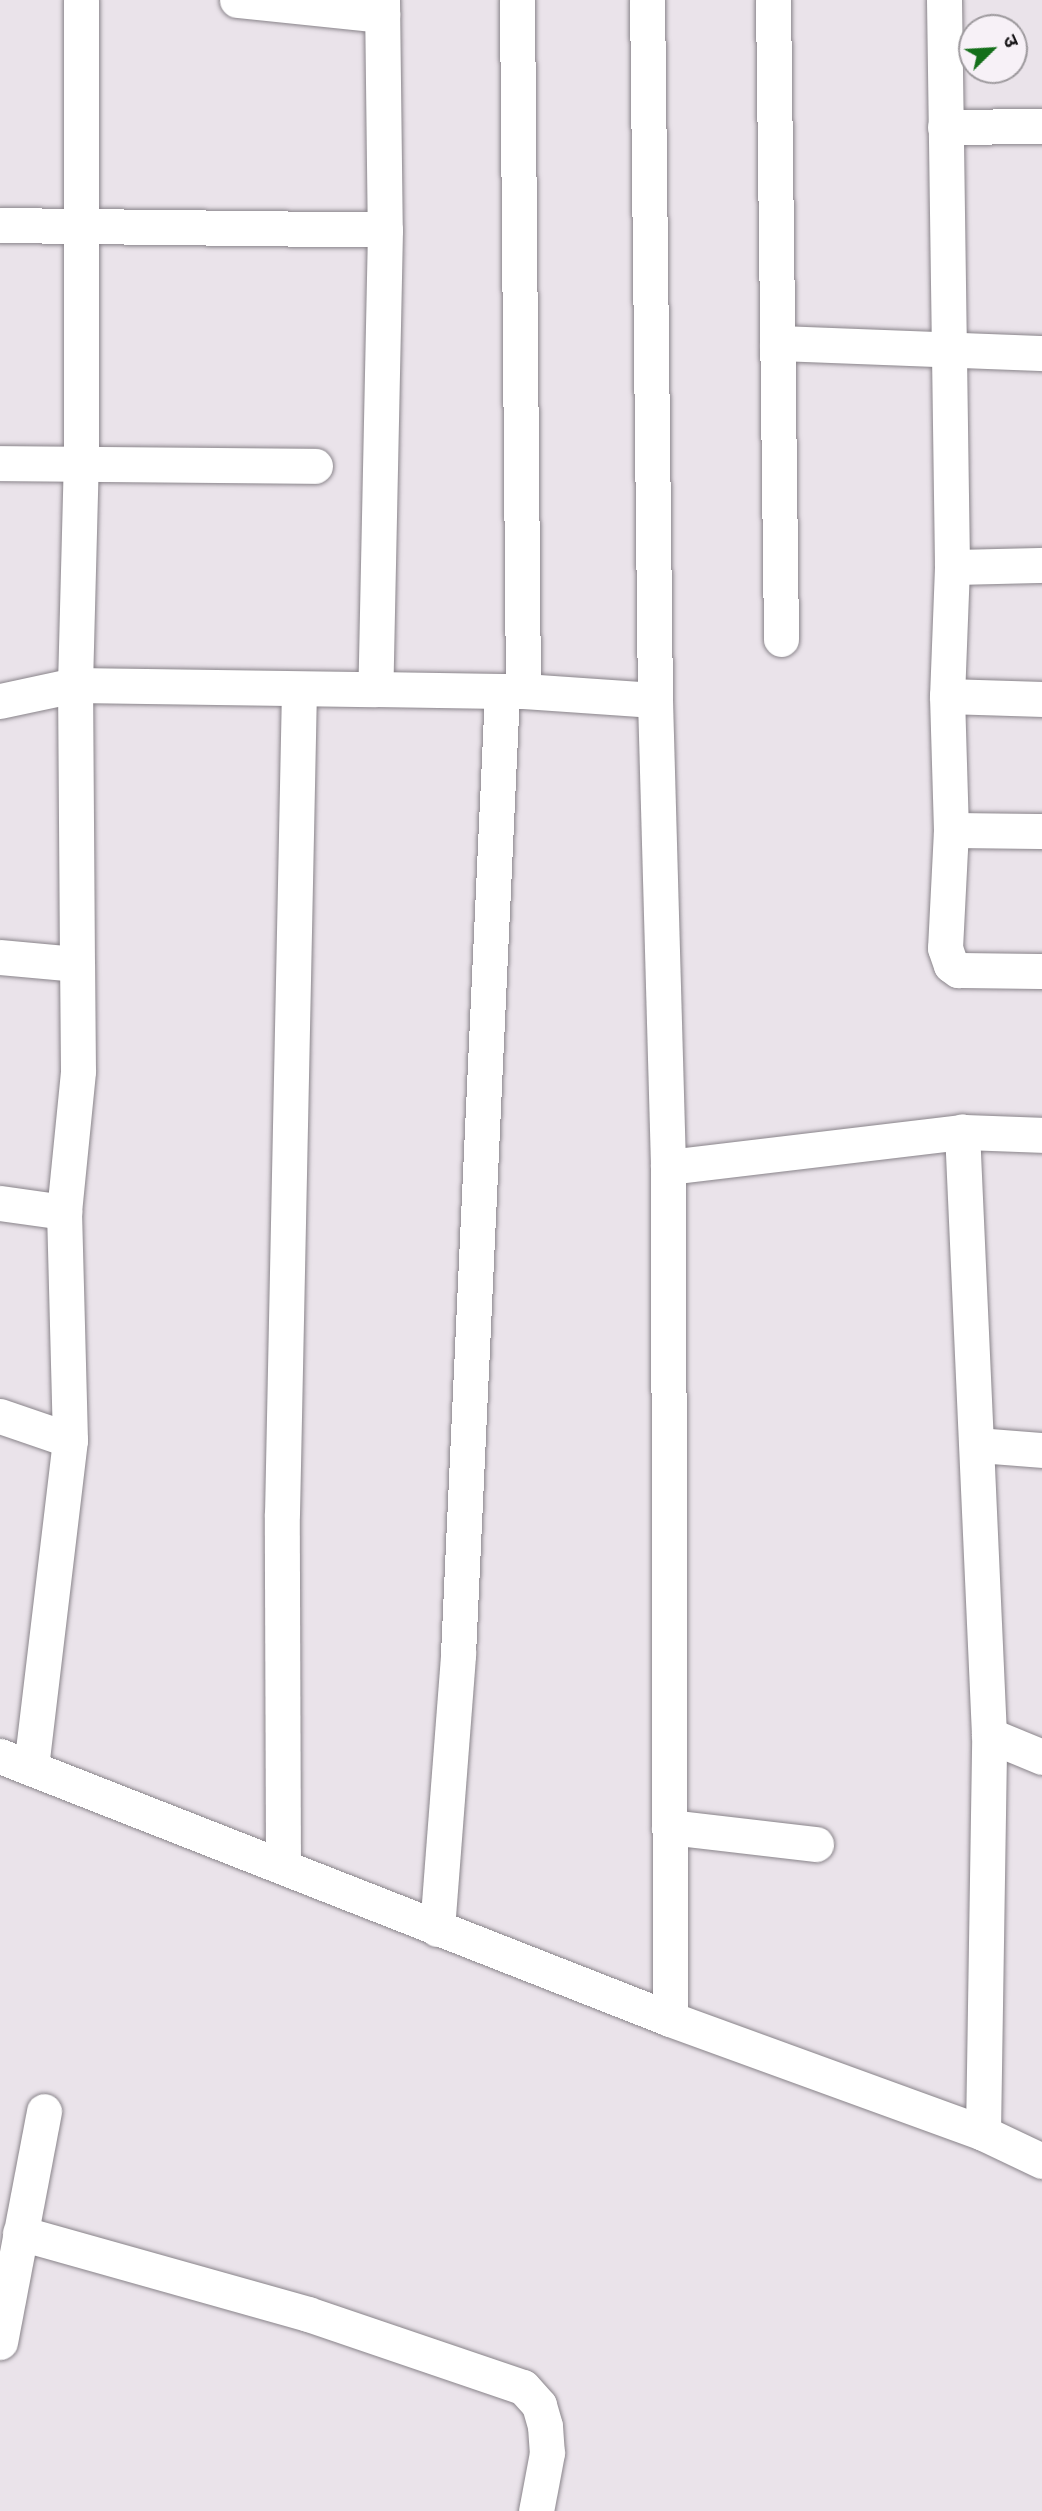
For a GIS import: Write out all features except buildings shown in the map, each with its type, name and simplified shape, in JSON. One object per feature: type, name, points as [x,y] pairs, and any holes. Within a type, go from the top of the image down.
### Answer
[{"type":"street","points":[[81,0],[81,462],[75,685],[78,1071],[64,1212],[69,1440],[15,1762],[670,2019],[984,2133],[1042,2161]]},
{"type":"street","points":[[237,0],[382,7],[385,230],[375,688]]},
{"type":"street","points":[[437,1929],[458,1654],[513,691],[517,0]]},
{"type":"street","points":[[648,0],[655,699],[668,1167],[670,2019]]},
{"type":"street","points":[[773,0],[781,639]]},
{"type":"street","points":[[944,0],[952,567],[947,696],[951,830],[945,948],[951,965],[958,970],[1042,971]]},
{"type":"street","points":[[945,128],[1042,126]]},
{"type":"street","points":[[0,225],[385,230]]},
{"type":"street","points":[[777,343],[951,352],[1042,353]]},
{"type":"street","points":[[0,463],[315,466]]},
{"type":"street","points":[[952,567],[1042,565]]},
{"type":"street","points":[[0,701],[75,685],[513,691],[655,699]]},
{"type":"street","points":[[284,1866],[282,1514],[299,690]]},
{"type":"street","points":[[947,696],[1042,699]]},
{"type":"street","points":[[951,830],[1042,831]]},
{"type":"street","points":[[0,957],[77,964]]},
{"type":"street","points":[[668,1167],[962,1132],[1042,1135]]},
{"type":"street","points":[[962,1132],[989,1735],[984,2133]]},
{"type":"street","points":[[0,1203],[64,1212]]},
{"type":"street","points":[[0,1416],[69,1440]]},
{"type":"street","points":[[978,1445],[1042,1450]]},
{"type":"street","points":[[989,1735],[1042,1757]]},
{"type":"street","points":[[669,1827],[816,1843]]},
{"type":"street","points":[[0,2342],[44,2110]]},
{"type":"street","points":[[20,2233],[308,2314],[523,2387],[539,2405],[545,2426],[547,2453],[536,2511]]}]
